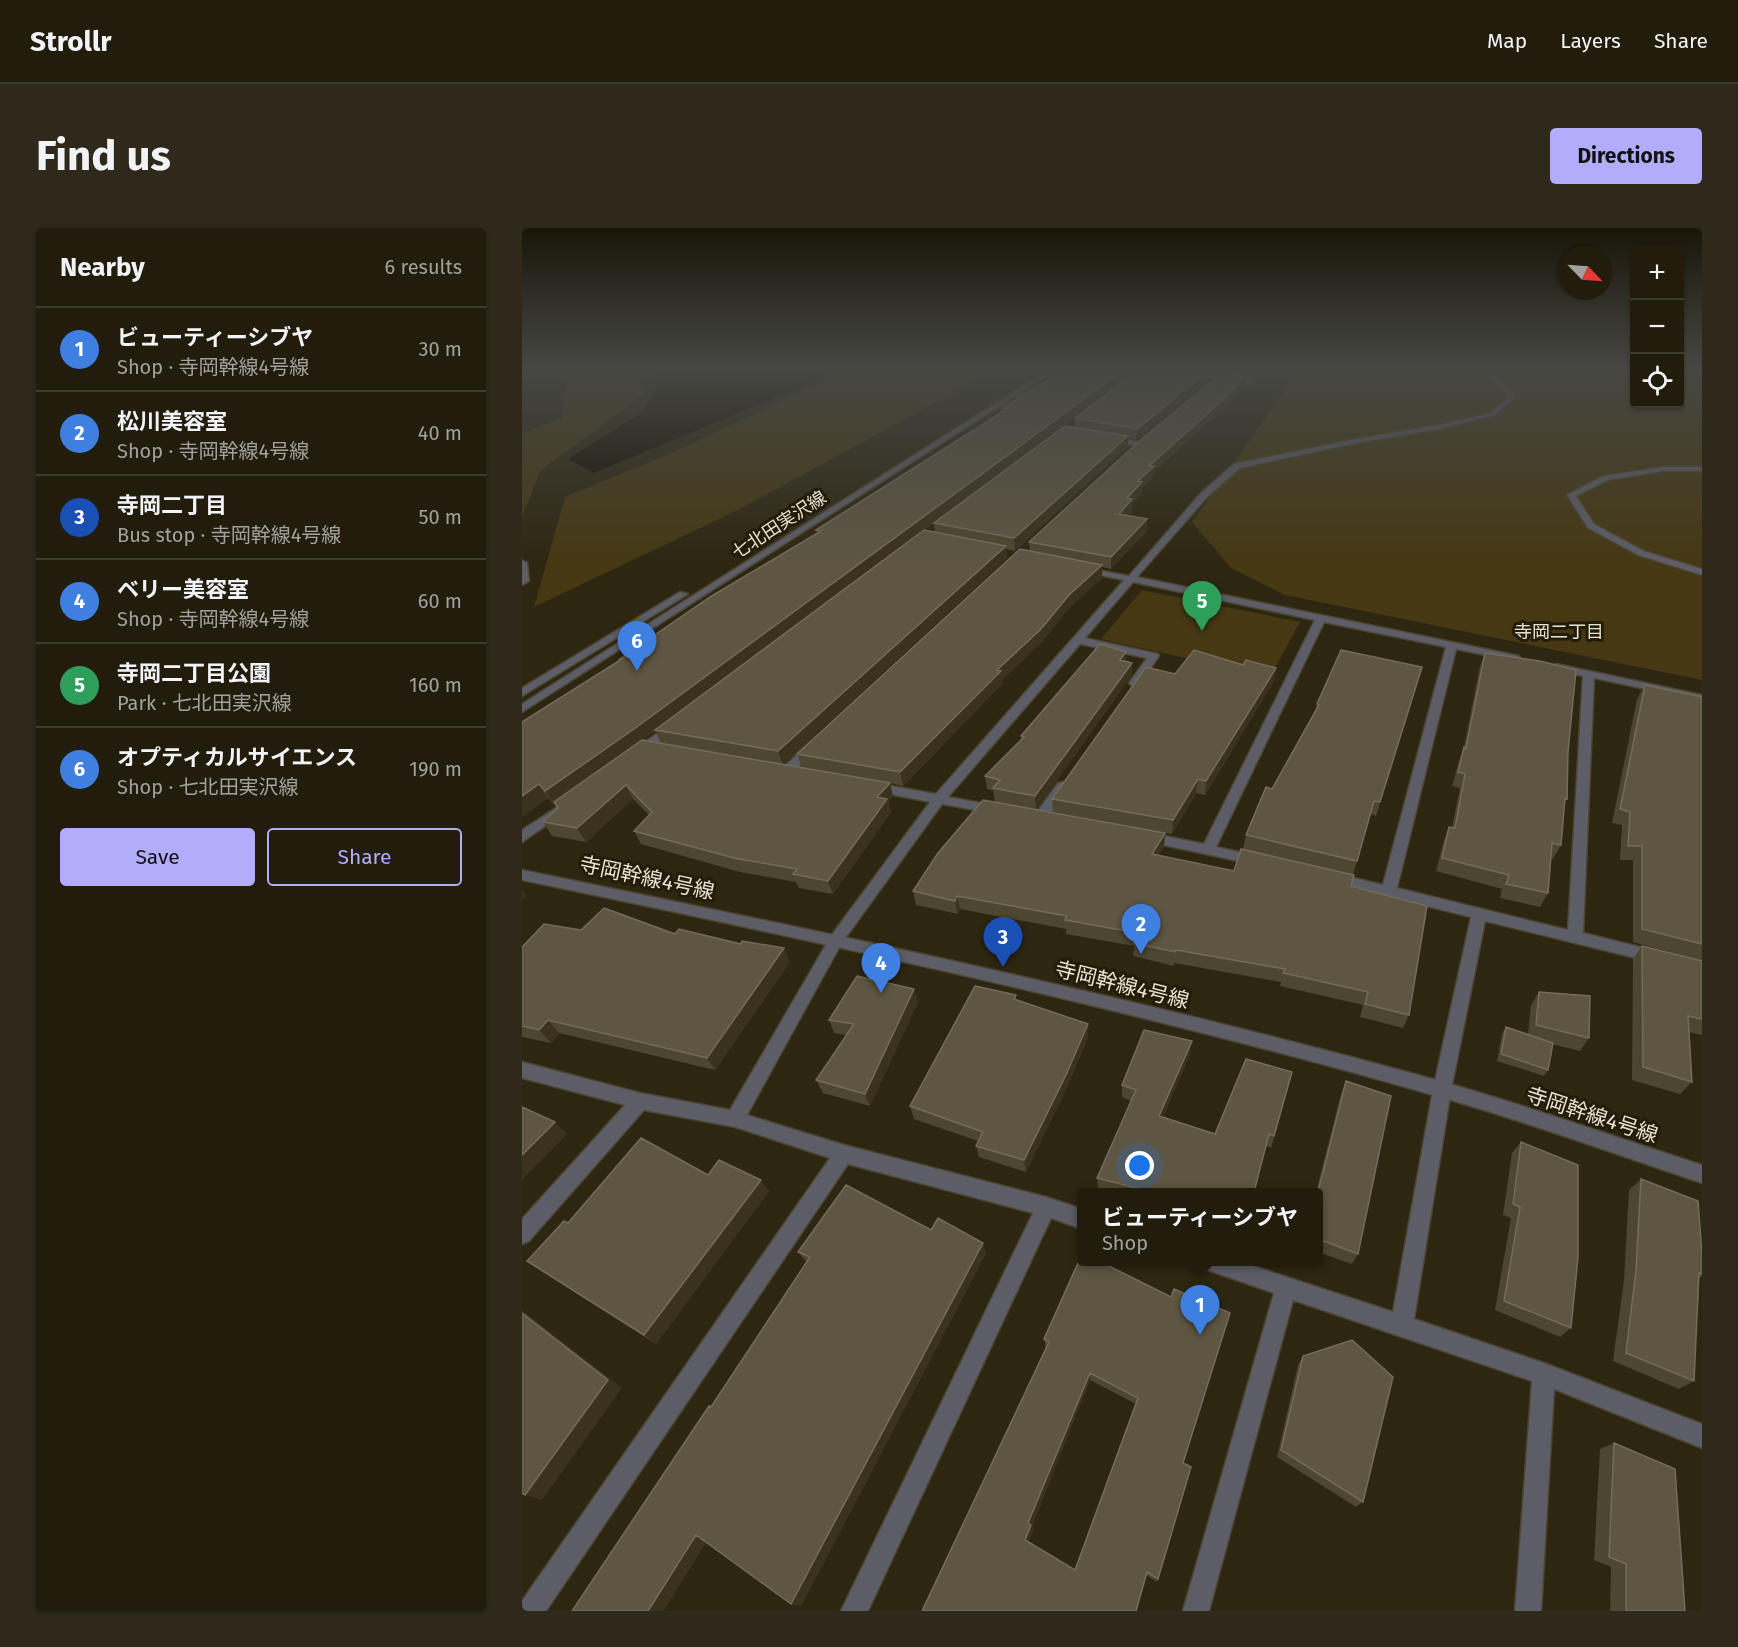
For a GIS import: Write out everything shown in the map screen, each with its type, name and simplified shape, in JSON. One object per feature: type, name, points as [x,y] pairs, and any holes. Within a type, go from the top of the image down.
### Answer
[{"type":"street","points":[[753,549],[936,434]]},
{"type":"street","name":"七北田実沢線","points":[[522,709],[953,434]]},
{"type":"street","points":[[735,1119],[836,940],[939,799],[1204,495],[1237,466],[1404,434]]},
{"type":"street","points":[[1131,452],[1148,436]]},
{"type":"street","points":[[1096,437],[1139,444]]},
{"type":"street","points":[[1702,470],[1663,469],[1606,478],[1571,495],[1591,526],[1641,553],[1702,572]]},
{"type":"street","points":[[522,563],[524,581],[522,582]]},
{"type":"street","points":[[1075,567],[1520,659]]},
{"type":"street","points":[[522,693],[693,587]]},
{"type":"street","points":[[1209,848],[1321,618]]},
{"type":"street","points":[[1077,640],[1154,656],[1127,694]]},
{"type":"street","points":[[1389,891],[1452,645]]},
{"type":"street","points":[[1543,664],[1702,698]]},
{"type":"street","points":[[1575,935],[1589,674]]},
{"type":"street","points":[[627,761],[684,718]]},
{"type":"street","points":[[810,775],[781,770],[821,739]]},
{"type":"street","points":[[646,747],[669,751]]},
{"type":"street","points":[[857,784],[1035,817],[1067,780]]},
{"type":"street","points":[[522,837],[570,802]]},
{"type":"street","points":[[1130,834],[1209,848],[1276,865]]},
{"type":"street","name":"寺岡幹線4号線","points":[[522,875],[836,940],[1248,1039],[1442,1090],[1702,1174]]},
{"type":"street","points":[[1322,875],[1575,935],[1667,960]]},
{"type":"street","points":[[1402,1325],[1442,1090],[1479,913]]},
{"type":"street","points":[[522,1070],[640,1101],[735,1119],[844,1154],[1046,1207],[1077,1217]]},
{"type":"street","points":[[522,1234],[640,1101]]},
{"type":"street","points":[[531,1611],[844,1154]]},
{"type":"street","points":[[854,1611],[1046,1207]]},
{"type":"street","points":[[1224,1266],[1544,1374],[1702,1436]]},
{"type":"street","points":[[1196,1611],[1286,1286]]},
{"type":"street","points":[[1528,1611],[1544,1374]]},
{"type":"shaded area","points":[[522,434],[590,434],[540,471],[522,518]]},
{"type":"shaded area","points":[[608,434],[689,434],[594,473],[568,459]]},
{"type":"shaded area","points":[[713,434],[879,434],[740,509],[534,607],[565,497]]},
{"type":"shaded area","points":[[1254,434],[1702,434],[1702,680],[1285,595],[1231,568],[1192,522]]},
{"type":"shaded area","points":[[1142,590],[1300,622],[1270,677],[1101,639]]},
{"type":"building","points":[[968,434],[1037,434],[634,729],[545,791],[539,784],[522,796],[522,722],[622,659],[620,659],[710,597],[821,531],[816,530]]},
{"type":"building","points":[[1055,434],[1113,434],[1128,436],[1014,538],[934,523]]},
{"type":"building","points":[[1148,434],[1185,434],[1149,466],[1154,466],[1138,481],[1142,482],[1127,498],[1132,499],[1119,514],[1147,519],[1111,557],[1029,542]]},
{"type":"building","points":[[924,530],[1006,546],[778,751],[655,730]]},
{"type":"building","points":[[1020,549],[1102,565],[1069,595],[1041,629],[997,670],[1001,671],[900,772],[797,754]]},
{"type":"building","points":[[1100,644],[1126,652],[1120,660],[1132,663],[1035,796],[993,788],[1000,780],[985,776],[1024,737],[1021,736]]},
{"type":"building","points":[[1194,650],[1243,665],[1246,660],[1276,668],[1206,781],[1198,779],[1173,820],[1052,799],[1146,667],[1175,674]]},
{"type":"building","points":[[1341,650],[1422,667],[1380,802],[1374,801],[1357,861],[1246,835],[1266,787],[1272,789],[1319,705],[1317,704]]},
{"type":"building","points":[[1485,653],[1540,661],[1576,670],[1568,752],[1567,799],[1565,798],[1561,845],[1552,843],[1548,893],[1506,884],[1509,875],[1442,858],[1449,827],[1455,828],[1465,774],[1458,772],[1464,747],[1466,748]]},
{"type":"building","points":[[1645,685],[1702,697],[1702,944],[1642,929],[1642,846],[1628,846],[1630,812],[1620,809]]},
{"type":"building","points":[[642,740],[890,783],[877,797],[887,799],[828,881],[793,874],[797,869],[734,858],[634,831],[652,812],[626,785],[577,828],[543,822],[558,808],[554,802]]},
{"type":"building","points":[[983,800],[1165,833],[1152,854],[1234,871],[1241,849],[1354,875],[1351,886],[1427,906],[1409,1015],[1365,1004],[1368,992],[1283,973],[1285,969],[1176,950],[1175,952],[1134,943],[1138,933],[1065,920],[1067,916],[957,896],[955,901],[913,891],[938,853]]},
{"type":"building","points":[[604,908],[675,934],[679,929],[741,944],[742,941],[784,948],[707,1058],[548,1020],[539,1030],[522,1026],[522,947],[544,924],[581,930]]},
{"type":"building","points":[[1642,946],[1702,961],[1702,1019],[1688,1016],[1692,1082],[1643,1067]]},
{"type":"building","points":[[857,976],[914,989],[865,1094],[816,1080],[854,1024],[829,1020]]},
{"type":"building","points":[[975,986],[1016,995],[1014,999],[1088,1024],[1066,1075],[1024,1160],[976,1146],[983,1132],[910,1106]]},
{"type":"building","points":[[1539,992],[1590,996],[1589,1038],[1536,1025]]},
{"type":"building","points":[[1506,1027],[1553,1043],[1548,1070],[1501,1054]]},
{"type":"building","points":[[1144,1030],[1192,1041],[1159,1116],[1215,1134],[1246,1059],[1292,1072],[1274,1136],[1269,1134],[1255,1188],[1136,1188],[1097,1178],[1136,1090],[1122,1085]]},
{"type":"building","points":[[1346,1081],[1391,1096],[1358,1254],[1323,1241],[1323,1188],[1319,1188]]},
{"type":"building","points":[[522,1107],[555,1122],[522,1155]]},
{"type":"building","points":[[641,1138],[708,1175],[719,1160],[761,1180],[644,1335],[527,1261],[564,1221],[568,1223]]},
{"type":"building","points":[[1521,1142],[1578,1165],[1578,1257],[1571,1328],[1504,1301],[1520,1207],[1513,1204]]},
{"type":"building","points":[[1641,1179],[1698,1201],[1702,1274],[1699,1273],[1694,1381],[1626,1353],[1636,1270]]},
{"type":"building","points":[[846,1185],[931,1230],[938,1218],[983,1243],[791,1604],[696,1535],[648,1611],[572,1611],[810,1257],[798,1252]]},
{"type":"building","points":[[1077,1265],[1109,1266],[1171,1297],[1174,1289],[1230,1313],[1183,1463],[1191,1467],[1158,1579],[1147,1572],[1136,1611],[922,1611],[1049,1342],[1044,1339]],"holes":[[[1090,1373],[1138,1398],[1075,1570],[1025,1540],[1031,1525],[1028,1523]]]},
{"type":"building","points":[[522,1313],[608,1380],[525,1495],[522,1493]]},
{"type":"building","points":[[1352,1340],[1393,1377],[1363,1502],[1281,1450],[1303,1356]]},
{"type":"building","points":[[1614,1443],[1675,1469],[1685,1611],[1626,1611],[1626,1564],[1609,1557]]},
{"type":"place","name":"寺岡二丁目公園","points":[[1202,631]]},
{"type":"place","name":"オプティカルサイエンス","points":[[637,671]]},
{"type":"place","name":"松川美容室","points":[[1141,954]]},
{"type":"place","name":"寺岡二丁目","points":[[1003,967]]},
{"type":"place","name":"ベリー美容室","points":[[881,993]]},
{"type":"place","name":"ビューティーシブヤ","points":[[1200,1335]]},
{"type":"district","name":"寺岡二丁目","points":[[1559,632]]}]
